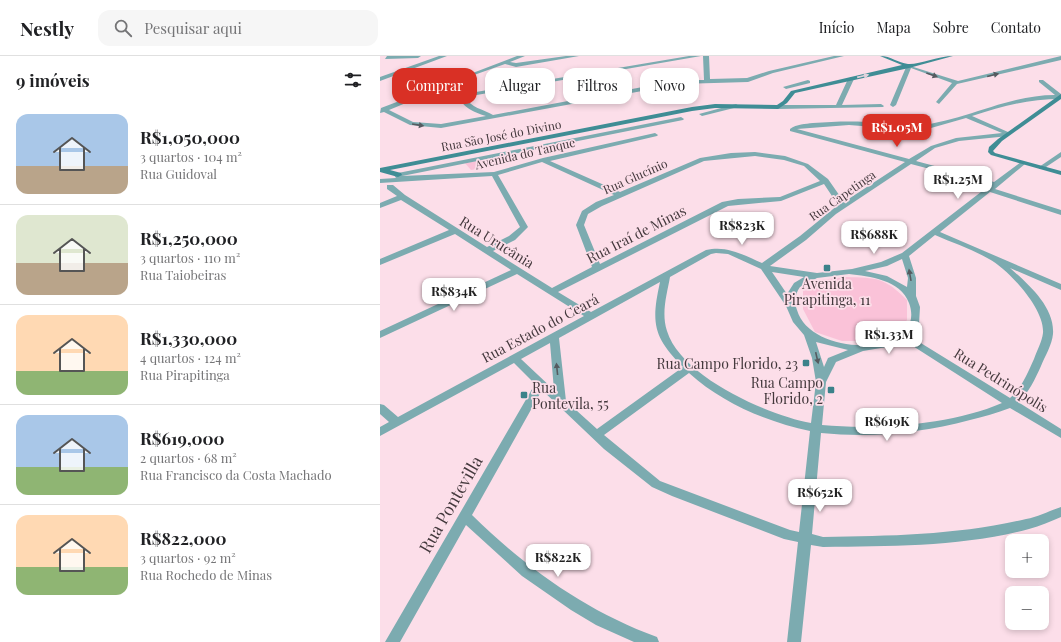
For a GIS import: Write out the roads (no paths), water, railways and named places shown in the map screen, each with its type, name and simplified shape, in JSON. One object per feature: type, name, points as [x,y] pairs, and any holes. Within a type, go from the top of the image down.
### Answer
[{"type":"main road","points":[[883,56],[909,66]]},
{"type":"main road","points":[[812,88],[808,82],[922,56]]},
{"type":"main road","points":[[778,107],[785,102],[793,92],[950,56]]},
{"type":"main road","points":[[1060,97],[1008,134],[991,148],[990,151],[1023,163],[1061,173]]},
{"type":"main road","name":"Rua São José do Divino","points":[[380,170],[692,109],[736,106],[778,107]]},
{"type":"main road","name":"Rua São José do Divino","points":[[380,170],[398,178]]},
{"type":"street","points":[[384,57],[418,56]]},
{"type":"street","points":[[410,68],[444,56]]},
{"type":"street","points":[[477,73],[522,56]]},
{"type":"street","points":[[504,62],[516,64],[576,56]]},
{"type":"street","points":[[477,93],[698,56]]},
{"type":"street","points":[[706,56],[707,80]]},
{"type":"street","points":[[381,110],[406,122],[421,126],[441,126],[680,82],[707,80],[748,80],[771,72],[841,56]]},
{"type":"street","points":[[384,57],[405,68]]},
{"type":"street","points":[[893,106],[909,66],[955,83],[1061,58]]},
{"type":"street","points":[[888,71],[906,73]]},
{"type":"street","points":[[380,78],[392,74]]},
{"type":"street","points":[[838,106],[851,79]]},
{"type":"street","points":[[786,87],[808,82]]},
{"type":"street","points":[[1041,82],[1060,97]]},
{"type":"street","points":[[939,102],[955,83]]},
{"type":"street","points":[[1060,97],[1039,96],[1020,99],[925,127],[897,128],[848,123],[804,126],[792,130],[910,161],[991,186],[1061,213]]},
{"type":"street","points":[[381,110],[396,104]]},
{"type":"street","points":[[468,104],[480,113],[496,115]]},
{"type":"street","name":"Rua São José do Divino","points":[[702,114],[736,106]]},
{"type":"street","points":[[778,107],[880,106]]},
{"type":"street","points":[[464,121],[480,113]]},
{"type":"street","points":[[966,116],[1008,134]]},
{"type":"street","name":"Rua São José do Divino","points":[[398,178],[621,130],[681,119]]},
{"type":"street","points":[[621,130],[624,122]]},
{"type":"street","name":"Avenida do Tanque","points":[[380,180],[494,174],[543,160],[655,135],[641,126]]},
{"type":"street","name":"Rua Capetinga","points":[[764,266],[842,205],[932,147],[945,142],[972,137],[1008,134]]},
{"type":"street","name":"Rua Glucínio","points":[[597,268],[580,225],[581,219],[590,209],[702,159],[725,155],[755,154],[785,158],[806,165],[825,181],[842,205]]},
{"type":"street","points":[[1041,168],[1061,154]]},
{"type":"street","points":[[543,160],[621,195]]},
{"type":"street","points":[[764,266],[783,272],[815,275],[849,271],[884,264],[905,256],[991,186],[1023,163]]},
{"type":"street","points":[[487,250],[514,237],[521,232],[524,227],[494,174]]},
{"type":"street","name":"Rua Iraí de Minas","points":[[552,291],[725,204],[742,200],[765,201],[779,199],[825,181]]},
{"type":"street","name":"Rua Urucânia","points":[[390,187],[402,197],[592,317]]},
{"type":"street","points":[[380,206],[402,197]]},
{"type":"street","points":[[380,262],[455,231]]},
{"type":"street","points":[[934,232],[1061,287]]},
{"type":"street","name":"Rua Estado do Ceará","points":[[380,432],[714,250],[729,252],[764,266]]},
{"type":"street","points":[[905,256],[912,278],[911,296]]},
{"type":"street","points":[[666,276],[660,308],[662,332],[669,344],[689,368],[710,385],[773,417],[816,428],[880,430],[921,428],[980,414],[1010,403],[1022,393],[1046,341],[1048,329],[1047,320],[1041,307],[1031,294],[991,256]]},
{"type":"street","points":[[764,266],[790,304],[797,322],[809,335],[817,358],[821,382],[794,642]]},
{"type":"street","points":[[380,334],[518,270]]},
{"type":"street","points":[[821,382],[832,360],[864,348],[891,344],[906,338],[914,328],[916,306],[904,287],[878,276],[849,271]]},
{"type":"street","points":[[790,304],[790,294],[795,287],[803,280],[815,275]]},
{"type":"street","points":[[809,335],[838,345],[864,348]]},
{"type":"street","points":[[554,336],[561,402]]},
{"type":"street","name":"Rua Pedrinópolis","points":[[906,338],[1061,434]]},
{"type":"street","points":[[514,358],[540,384],[642,475],[656,484],[676,493],[768,528],[823,542],[857,543],[913,541],[970,535],[1029,524],[1061,512]]},
{"type":"street","points":[[596,435],[689,368]]},
{"type":"street","name":"Rua Pontevilla","points":[[392,642],[540,384]]},
{"type":"street","points":[[380,408],[397,423]]},
{"type":"street","points":[[464,515],[509,558],[551,588],[599,619],[652,642]]},
{"type":"place","name":"Avenida Pirapitinga, 11","points":[[827,268]]},
{"type":"place","name":"Rua Campo Florido, 23","points":[[806,363]]},
{"type":"place","name":"Rua Campo Florido, 2","points":[[831,390]]},
{"type":"place","name":"Rua Pontevila, 55","points":[[524,395]]}]
